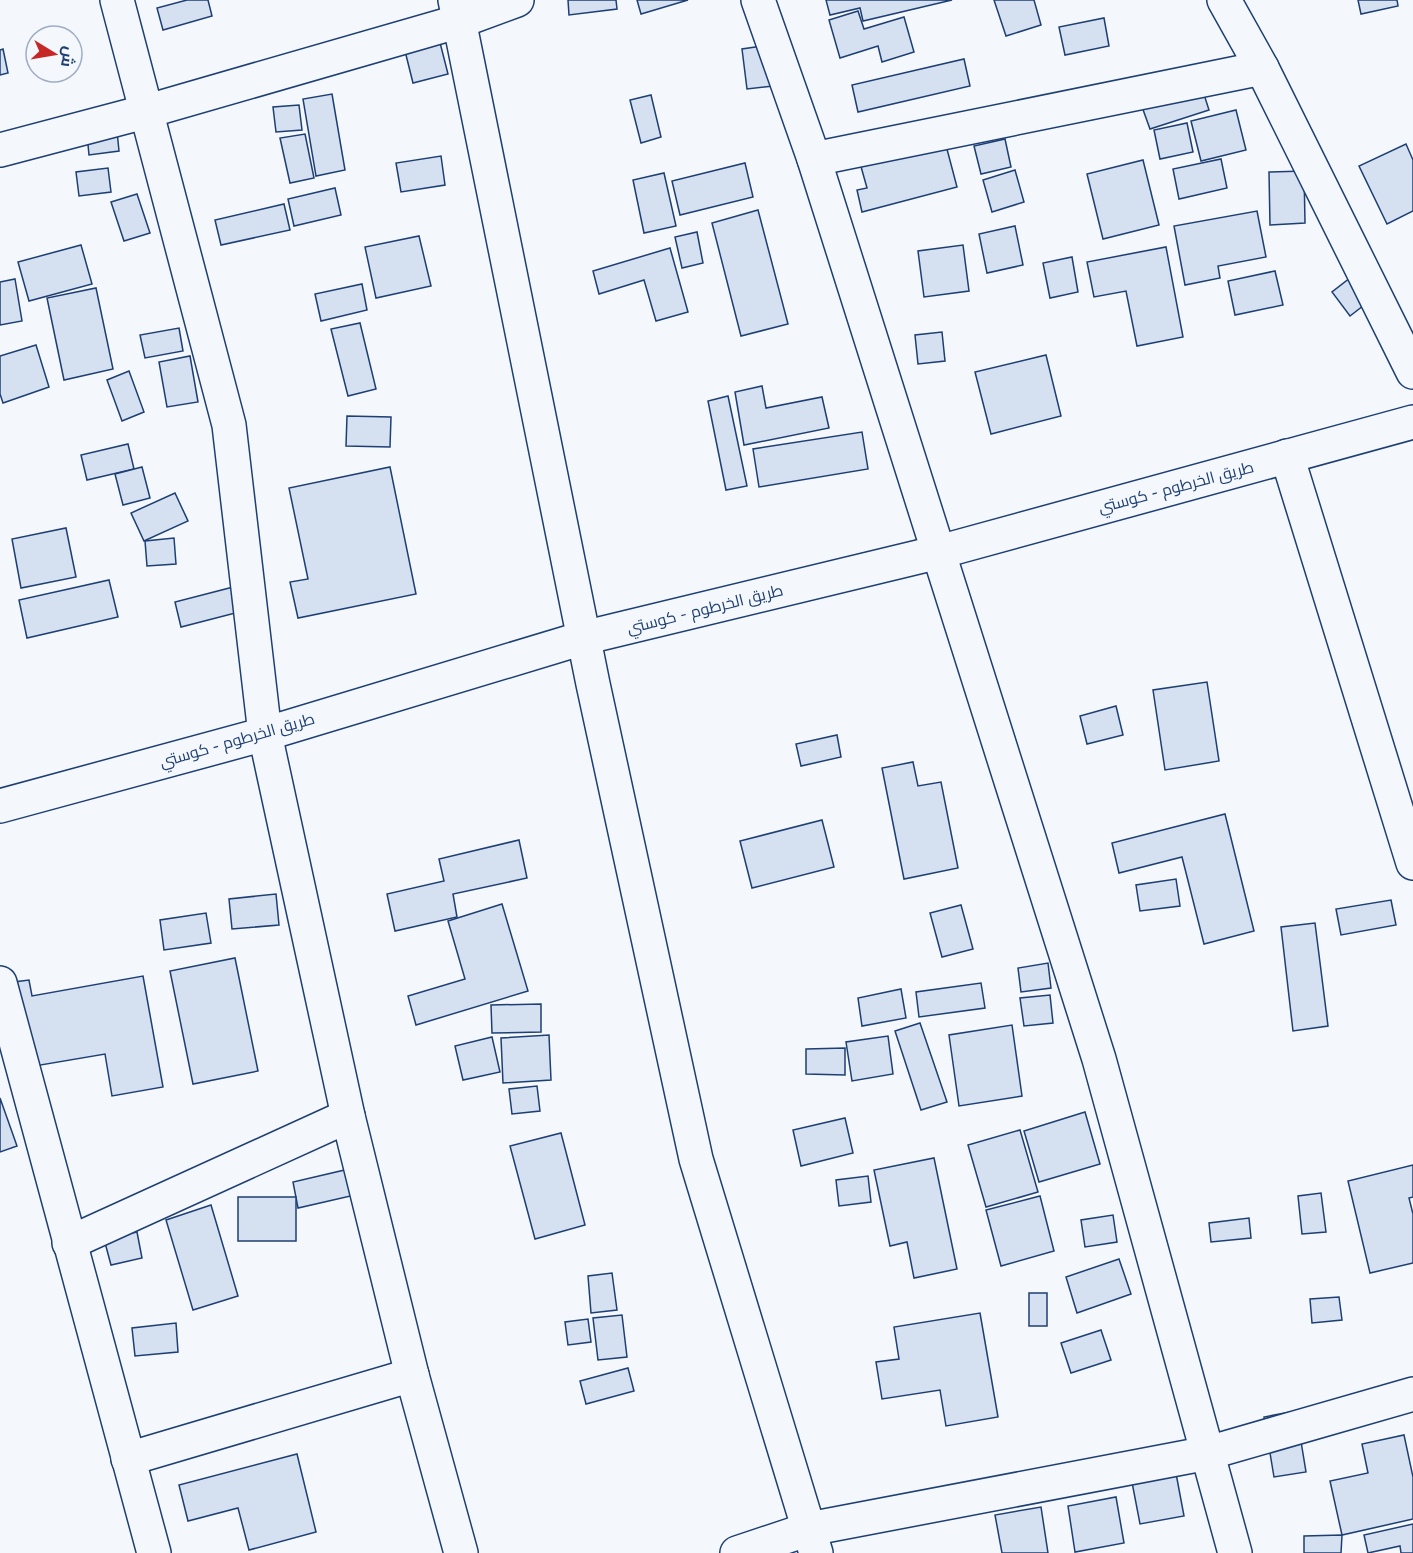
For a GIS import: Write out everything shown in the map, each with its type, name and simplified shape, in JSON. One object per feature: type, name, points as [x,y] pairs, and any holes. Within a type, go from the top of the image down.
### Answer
[{"type":"main road","points":[[117,0],[229,425],[265,734],[348,1116],[412,1376],[460,1553]]},
{"type":"main road","points":[[0,150],[148,111],[458,10],[517,0]]},
{"type":"main road","points":[[758,0],[814,159],[1099,1059],[1235,1553]]},
{"type":"main road","points":[[1224,0],[1262,68],[1413,372]]},
{"type":"main road","points":[[458,10],[583,638],[696,1159],[812,1541]]},
{"type":"main road","points":[[814,159],[1262,68]]},
{"type":"main road","name":"طريق الخرطوم - كوستي","points":[[0,806],[265,734],[583,638],[939,552],[1413,422]]},
{"type":"main road","points":[[1287,456],[1413,863]]},
{"type":"main road","points":[[0,983],[154,1553]]},
{"type":"main road","points":[[69,1243],[348,1116]]},
{"type":"main road","points":[[128,1459],[412,1376]]},
{"type":"main road","points":[[737,1553],[812,1541],[1208,1452],[1413,1394]]},
{"type":"building","points":[[187,0],[208,0],[212,16],[163,30],[157,8]]},
{"type":"building","points":[[568,0],[616,0],[617,9],[569,15]]},
{"type":"building","points":[[637,0],[688,0],[641,14]]},
{"type":"building","points":[[826,0],[952,0],[863,21],[860,8],[830,15]]},
{"type":"building","points":[[994,0],[1034,0],[1041,25],[1006,36]]},
{"type":"building","points":[[1358,0],[1397,0],[1398,6],[1361,14]]},
{"type":"building","points":[[858,11],[864,29],[904,17],[914,52],[882,62],[878,46],[840,58],[829,20]]},
{"type":"building","points":[[1104,18],[1109,46],[1065,55],[1059,27]]},
{"type":"building","points":[[435,23],[448,74],[413,83],[400,31]]},
{"type":"building","points":[[776,44],[782,85],[747,89],[742,49]]},
{"type":"building","points":[[3,49],[8,73],[0,75],[0,50]]},
{"type":"building","points":[[964,59],[970,86],[858,112],[852,85]]},
{"type":"building","points":[[1201,85],[1209,110],[1150,129],[1141,104]]},
{"type":"building","points":[[332,94],[345,170],[316,176],[303,99]]},
{"type":"building","points":[[651,95],[661,137],[641,143],[630,100]]},
{"type":"building","points":[[299,105],[302,130],[276,132],[273,107]]},
{"type":"building","points":[[1236,110],[1246,150],[1201,161],[1191,121]]},
{"type":"building","points":[[116,121],[119,151],[89,155],[86,124]]},
{"type":"building","points":[[1187,123],[1193,152],[1160,159],[1154,130]]},
{"type":"building","points":[[305,134],[314,178],[290,183],[280,138]]},
{"type":"building","points":[[943,134],[957,187],[862,212],[857,190],[867,188],[858,156]]},
{"type":"building","points":[[1005,139],[1011,167],[981,174],[974,146]]},
{"type":"building","points":[[1406,144],[1413,160],[1413,211],[1387,224],[1359,166]]},
{"type":"building","points":[[441,156],[445,185],[401,192],[396,163]]},
{"type":"building","points":[[1221,159],[1227,188],[1179,199],[1173,169]]},
{"type":"building","points":[[1143,160],[1159,225],[1103,239],[1087,174]]},
{"type":"building","points":[[745,163],[753,197],[680,215],[672,181]]},
{"type":"building","points":[[108,168],[111,192],[79,196],[76,172]]},
{"type":"building","points":[[1015,170],[1024,202],[992,212],[983,180]]},
{"type":"building","points":[[1304,171],[1305,223],[1270,225],[1269,172]]},
{"type":"building","points":[[664,173],[676,226],[644,233],[633,180]]},
{"type":"building","points":[[335,188],[341,215],[294,226],[288,199]]},
{"type":"building","points":[[137,194],[150,233],[124,241],[111,202]]},
{"type":"building","points":[[284,204],[290,230],[221,245],[215,220]]},
{"type":"building","points":[[758,210],[788,324],[741,336],[712,223]]},
{"type":"building","points":[[1257,211],[1266,257],[1218,266],[1220,278],[1185,285],[1174,226]]},
{"type":"building","points":[[1015,226],[1023,265],[987,273],[979,234]]},
{"type":"building","points":[[697,232],[703,263],[682,268],[675,237]]},
{"type":"building","points":[[419,236],[431,286],[376,298],[365,247]]},
{"type":"building","points":[[81,245],[92,284],[29,301],[18,262]]},
{"type":"building","points":[[963,245],[969,291],[924,297],[918,251]]},
{"type":"building","points":[[1166,247],[1183,337],[1137,346],[1126,291],[1094,297],[1087,262]]},
{"type":"building","points":[[670,248],[688,312],[656,321],[644,280],[599,294],[593,271]]},
{"type":"building","points":[[1072,257],[1078,292],[1050,298],[1043,263]]},
{"type":"building","points":[[1368,264],[1386,288],[1350,316],[1332,292]]},
{"type":"building","points":[[1275,271],[1283,305],[1235,315],[1228,281]]},
{"type":"building","points":[[15,279],[22,321],[0,325],[0,282]]},
{"type":"building","points":[[362,284],[367,310],[321,321],[315,294]]},
{"type":"building","points":[[96,288],[113,369],[64,380],[47,298]]},
{"type":"building","points":[[360,323],[376,389],[348,396],[331,329]]},
{"type":"building","points":[[179,328],[183,351],[145,358],[140,335]]},
{"type":"building","points":[[942,332],[945,361],[918,364],[915,335]]},
{"type":"building","points":[[36,345],[49,387],[3,403],[0,394],[0,356]]},
{"type":"building","points":[[1046,355],[1061,416],[991,434],[975,372]]},
{"type":"building","points":[[190,356],[198,402],[167,407],[159,362]]},
{"type":"building","points":[[129,371],[144,412],[122,421],[107,380]]},
{"type":"building","points":[[762,386],[766,408],[822,397],[829,428],[744,445],[735,392]]},
{"type":"building","points":[[728,396],[747,486],[726,490],[708,401]]},
{"type":"building","points":[[347,416],[391,417],[390,447],[346,446]]},
{"type":"building","points":[[862,432],[868,469],[759,487],[753,449]]},
{"type":"building","points":[[128,444],[134,469],[87,480],[81,455]]},
{"type":"building","points":[[142,467],[150,498],[123,505],[115,474]]},
{"type":"building","points":[[390,467],[416,594],[298,618],[290,582],[308,579],[289,488]]},
{"type":"building","points":[[175,493],[188,521],[144,541],[131,513]]},
{"type":"building","points":[[66,528],[76,577],[21,588],[12,539]]},
{"type":"building","points":[[174,538],[176,564],[147,566],[145,541]]},
{"type":"building","points":[[109,580],[118,617],[27,638],[19,600]]},
{"type":"building","points":[[241,585],[247,610],[181,627],[175,602]]},
{"type":"building","points":[[1207,682],[1219,761],[1165,770],[1153,690]]},
{"type":"building","points":[[1116,706],[1123,735],[1087,744],[1080,716]]},
{"type":"building","points":[[837,735],[841,757],[801,766],[796,744]]},
{"type":"building","points":[[913,762],[918,786],[941,782],[958,868],[904,879],[882,768]]},
{"type":"building","points":[[1225,814],[1254,931],[1204,944],[1182,857],[1119,873],[1112,843]]},
{"type":"building","points":[[822,820],[834,867],[752,888],[740,841]]},
{"type":"building","points":[[519,840],[527,878],[453,894],[457,917],[395,931],[387,894],[444,881],[439,859]]},
{"type":"building","points":[[1176,879],[1180,906],[1140,911],[1136,885]]},
{"type":"building","points":[[276,894],[279,925],[232,929],[229,899]]},
{"type":"building","points":[[1391,900],[1396,925],[1341,935],[1336,909]]},
{"type":"building","points":[[502,904],[528,991],[416,1025],[408,996],[465,979],[448,921]]},
{"type":"building","points":[[961,905],[973,949],[942,957],[930,913]]},
{"type":"building","points":[[206,913],[211,943],[164,950],[160,920]]},
{"type":"building","points":[[1315,923],[1328,1026],[1293,1031],[1281,927]]},
{"type":"building","points":[[235,958],[258,1071],[193,1084],[170,971]]},
{"type":"building","points":[[1048,963],[1051,988],[1021,992],[1018,968]]},
{"type":"building","points":[[143,976],[163,1087],[112,1096],[105,1054],[29,1067],[14,982],[29,980],[32,996]]},
{"type":"building","points":[[981,983],[985,1008],[919,1017],[916,992]]},
{"type":"building","points":[[901,989],[906,1018],[862,1026],[858,998]]},
{"type":"building","points":[[1050,995],[1053,1023],[1024,1026],[1020,998]]},
{"type":"building","points":[[541,1004],[541,1032],[492,1033],[491,1005]]},
{"type":"building","points":[[920,1023],[947,1102],[921,1110],[895,1031]]},
{"type":"building","points":[[1012,1025],[1022,1096],[959,1106],[949,1035]]},
{"type":"building","points":[[549,1035],[551,1080],[503,1083],[501,1038]]},
{"type":"building","points":[[888,1036],[893,1074],[852,1081],[846,1042]]},
{"type":"building","points":[[492,1037],[500,1072],[463,1080],[455,1046]]},
{"type":"building","points":[[845,1048],[845,1075],[806,1074],[806,1049]]},
{"type":"building","points":[[537,1086],[540,1111],[512,1114],[509,1089]]},
{"type":"building","points":[[0,1098],[17,1146],[0,1152]]},
{"type":"building","points":[[1085,1112],[1100,1164],[1039,1182],[1024,1131]]},
{"type":"building","points":[[845,1118],[853,1153],[801,1166],[793,1130]]},
{"type":"building","points":[[1020,1130],[1038,1192],[986,1207],[968,1145]]},
{"type":"building","points":[[561,1133],[585,1225],[535,1239],[510,1146]]},
{"type":"building","points":[[934,1158],[957,1269],[914,1278],[907,1242],[890,1246],[874,1170]]},
{"type":"building","points":[[1413,1165],[1413,1197],[1409,1198],[1413,1214],[1413,1263],[1370,1273],[1348,1181]]},
{"type":"building","points":[[349,1169],[355,1195],[298,1208],[293,1182]]},
{"type":"building","points":[[868,1176],[871,1202],[839,1206],[836,1180]]},
{"type":"building","points":[[1321,1193],[1326,1232],[1302,1234],[1298,1196]]},
{"type":"building","points":[[1040,1196],[1054,1251],[1001,1266],[986,1210]]},
{"type":"building","points":[[238,1197],[296,1197],[296,1241],[238,1241]]},
{"type":"building","points":[[211,1205],[238,1296],[193,1310],[166,1220]]},
{"type":"building","points":[[1113,1215],[1117,1242],[1085,1247],[1081,1220]]},
{"type":"building","points":[[1249,1218],[1251,1238],[1211,1242],[1209,1223]]},
{"type":"building","points":[[137,1232],[142,1258],[111,1265],[104,1239]]},
{"type":"building","points":[[1119,1259],[1131,1294],[1077,1313],[1066,1277]]},
{"type":"building","points":[[612,1273],[617,1310],[591,1313],[588,1276]]},
{"type":"building","points":[[1029,1293],[1047,1293],[1047,1326],[1029,1326]]},
{"type":"building","points":[[1339,1297],[1342,1320],[1312,1323],[1310,1299]]},
{"type":"building","points":[[980,1313],[998,1417],[946,1426],[940,1390],[882,1399],[876,1362],[899,1359],[894,1327]]},
{"type":"building","points":[[622,1315],[627,1357],[598,1360],[593,1318]]},
{"type":"building","points":[[588,1319],[591,1342],[568,1345],[565,1322]]},
{"type":"building","points":[[176,1323],[178,1352],[135,1356],[132,1328]]},
{"type":"building","points":[[1101,1330],[1111,1360],[1071,1373],[1061,1343]]},
{"type":"building","points":[[628,1368],[634,1391],[586,1404],[580,1381]]},
{"type":"building","points":[[1296,1411],[1306,1472],[1274,1477],[1264,1417]]},
{"type":"building","points":[[1404,1435],[1413,1477],[1413,1519],[1342,1535],[1330,1481],[1368,1473],[1362,1444]]},
{"type":"building","points":[[297,1454],[316,1532],[249,1550],[238,1508],[188,1521],[179,1485]]},
{"type":"building","points":[[1175,1468],[1184,1516],[1140,1524],[1131,1477]]},
{"type":"building","points":[[1116,1497],[1124,1543],[1075,1552],[1068,1506]]},
{"type":"building","points":[[1041,1507],[1048,1553],[1002,1553],[995,1515]]},
{"type":"building","points":[[1413,1524],[1413,1553],[1401,1553],[1400,1546],[1368,1553],[1364,1535]]},
{"type":"building","points":[[1342,1535],[1341,1553],[1304,1553],[1304,1536]]}]
